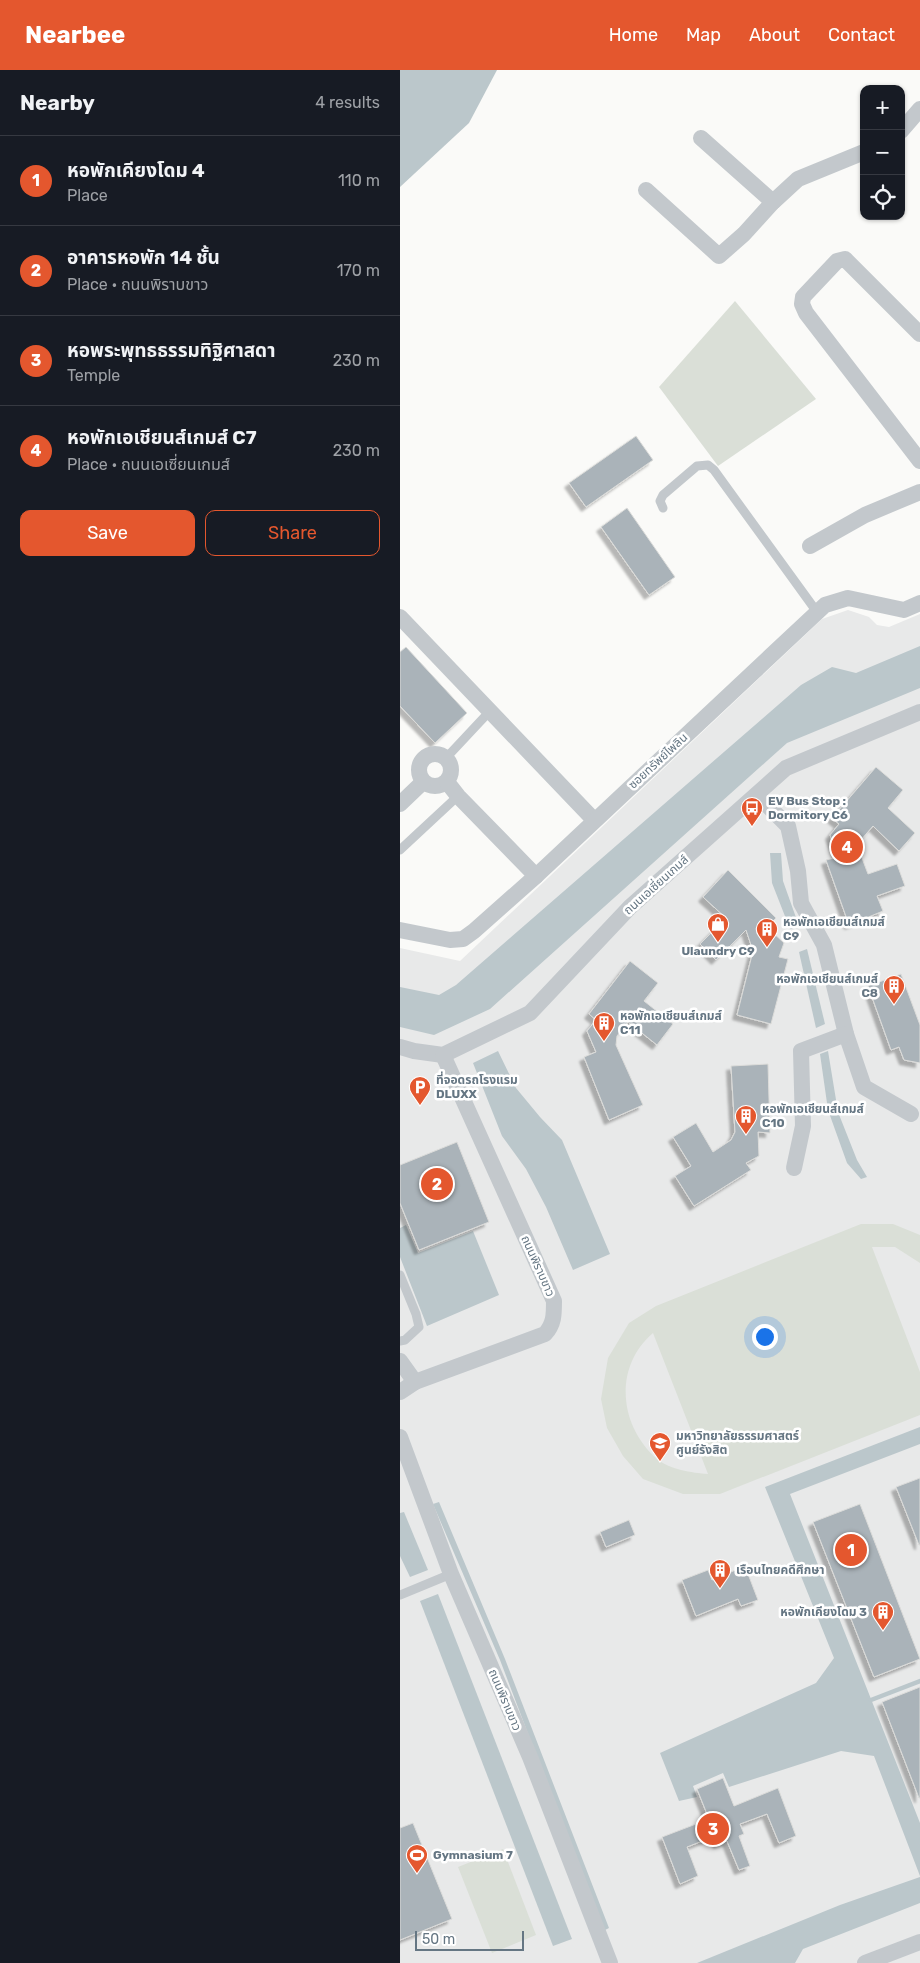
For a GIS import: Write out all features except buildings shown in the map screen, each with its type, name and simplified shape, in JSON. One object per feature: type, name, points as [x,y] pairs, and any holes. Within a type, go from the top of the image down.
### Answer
[{"type":"street","points":[[902,130],[920,109]]},
{"type":"street","points":[[701,138],[773,202]]},
{"type":"street","points":[[646,190],[719,256],[744,234],[773,202],[798,179],[860,154]]},
{"type":"street","points":[[920,334],[845,260],[837,261],[803,297],[802,304],[806,313],[920,461]]},
{"type":"street","points":[[810,546],[864,515],[920,492]]},
{"type":"street","name":"ซอยทรัพย์ไพลิน","points":[[400,930],[450,940],[463,938],[474,931],[536,876],[825,605],[848,598],[886,608],[904,610],[920,603]]},
{"type":"street","points":[[400,617],[594,820]]},
{"type":"street","name":"ถนนเอเซี่ยนเกมส์","points":[[443,1056],[530,1013],[630,907],[786,768],[920,712]]},
{"type":"street","points":[[434,753],[446,758],[452,770],[447,782],[435,786],[423,782],[418,771],[422,760],[434,753]]},
{"type":"street","points":[[400,804],[423,782]]},
{"type":"street","points":[[447,782],[458,796],[536,876]]},
{"type":"street","points":[[757,795],[788,826],[798,872],[802,903],[824,945],[846,1034],[864,1087],[911,1114]]},
{"type":"street","points":[[794,1168],[804,1126],[801,1051],[846,1034]]},
{"type":"street","points":[[400,1047],[443,1056]]},
{"type":"street","name":"ถนนพิราบขาว","points":[[400,1392],[415,1382],[545,1334],[551,1327],[554,1316],[554,1301],[443,1056]]},
{"type":"street","points":[[400,1361],[415,1382]]},
{"type":"street","name":"ถนนพิราบขาว","points":[[400,1437],[451,1574],[530,1757],[610,1963]]},
{"type":"street","points":[[865,1963],[920,1942]]},
{"type":"lane","points":[[663,508],[660,501],[663,495],[697,466],[708,465],[714,470],[817,612]]},
{"type":"lane","points":[[446,758],[490,711]]},
{"type":"lane","points":[[400,850],[458,796]]},
{"type":"lane","points":[[400,1275],[416,1314],[419,1327],[405,1340],[400,1341]]},
{"type":"lane","points":[[400,1595],[451,1574]]},
{"type":"shaded area","points":[[400,70],[497,70],[469,123],[400,187]]},
{"type":"shaded area","points":[[735,301],[816,399],[718,466],[659,387]]},
{"type":"shaded area","name":"มหาวิทยาลัยธรรมศาสตร์ ศูนย์รังสิต","points":[[848,610],[869,617],[877,625],[889,627],[920,614],[920,1963],[400,1963],[400,948],[460,961],[822,619]]},
{"type":"shaded area","points":[[920,646],[920,688],[787,743],[490,1009],[434,1035],[400,1027],[400,987],[439,995],[456,985],[801,685],[832,667],[856,673]]},
{"type":"shaded area","points":[[770,853],[781,853],[783,881],[799,926],[790,929],[772,883]]},
{"type":"shaded area","points":[[807,949],[825,1024],[816,1028],[799,952]]},
{"type":"shaded area","points":[[498,1051],[516,1088],[562,1140],[610,1254],[573,1270],[546,1207],[526,1169],[502,1136],[473,1063]]},
{"type":"shaded area","points":[[828,1051],[838,1112],[857,1160],[867,1177],[861,1179],[847,1163],[828,1110],[820,1054]]},
{"type":"shaded area","points":[[861,1224],[893,1224],[920,1235],[920,1263],[895,1247],[872,1247],[920,1372],[920,1415],[720,1494],[683,1494],[643,1479],[623,1456],[607,1428],[601,1399],[608,1358],[629,1323],[656,1306]],"holes":[[[653,1333],[708,1474],[681,1470],[662,1462],[644,1445],[634,1430],[628,1413],[626,1396],[627,1378],[640,1346]]]},
{"type":"shaded area","points":[[406,1225],[418,1253],[473,1231],[499,1295],[427,1326],[400,1257],[400,1228]]},
{"type":"shaded area","points":[[920,1427],[920,1444],[790,1494],[920,1823],[920,1876],[874,1756],[841,1751],[729,1787],[723,1773],[693,1786],[697,1797],[679,1801],[660,1753],[816,1683],[834,1658],[765,1487]]},
{"type":"shaded area","points":[[439,1502],[505,1659],[609,1928],[603,1931],[500,1660],[433,1504]]},
{"type":"shaded area","points":[[404,1512],[428,1570],[410,1577],[400,1556],[400,1513]]},
{"type":"shaded area","points":[[438,1594],[572,1939],[553,1946],[420,1601]]},
{"type":"shaded area","points":[[503,1849],[536,1935],[492,1953],[458,1867]]},
{"type":"shaded area","points":[[920,1877],[920,1903],[803,1949],[795,1963],[697,1963],[840,1905]]},
{"type":"waterway","points":[[871,1700],[920,1681]]},
{"type":"place","name":"EV Bus Stop : Dormitory C6","points":[[752,827]]},
{"type":"place","name":"หอพักเอเชียนส์เกมส์ C7","points":[[847,847]]},
{"type":"place","name":"Ulaundry C9","points":[[718,943]]},
{"type":"place","name":"หอพักเอเชียนส์เกมส์ C9","points":[[767,948]]},
{"type":"place","name":"หอพักเอเชียนส์เกมส์ C8","points":[[894,1005]]},
{"type":"place","name":"หอพักเอเชียนส์เกมส์ C11","points":[[604,1042]]},
{"type":"place","name":"ที่จอดรถโรงแรม DLUXX","points":[[420,1106]]},
{"type":"place","name":"หอพักเอเชียนส์เกมส์ C10","points":[[746,1135]]},
{"type":"place","name":"อาคารหอพัก 14 ชั้น","points":[[437,1184]]},
{"type":"place","name":"มหาวิทยาลัยธรรมศาสตร์ ศูนย์รังสิต","points":[[660,1462]]},
{"type":"place","name":"หอพักเคียงโดม 4","points":[[851,1550]]},
{"type":"place","name":"เรือนไทยคดีศึกษา","points":[[720,1589]]},
{"type":"place","name":"หอพักเคียงโดม 3","points":[[883,1631]]},
{"type":"place","name":"หอพระพุทธธรรมทิฐิศาสดา","points":[[713,1829]]},
{"type":"place","name":"Gymnasium 7","points":[[417,1874]]}]
